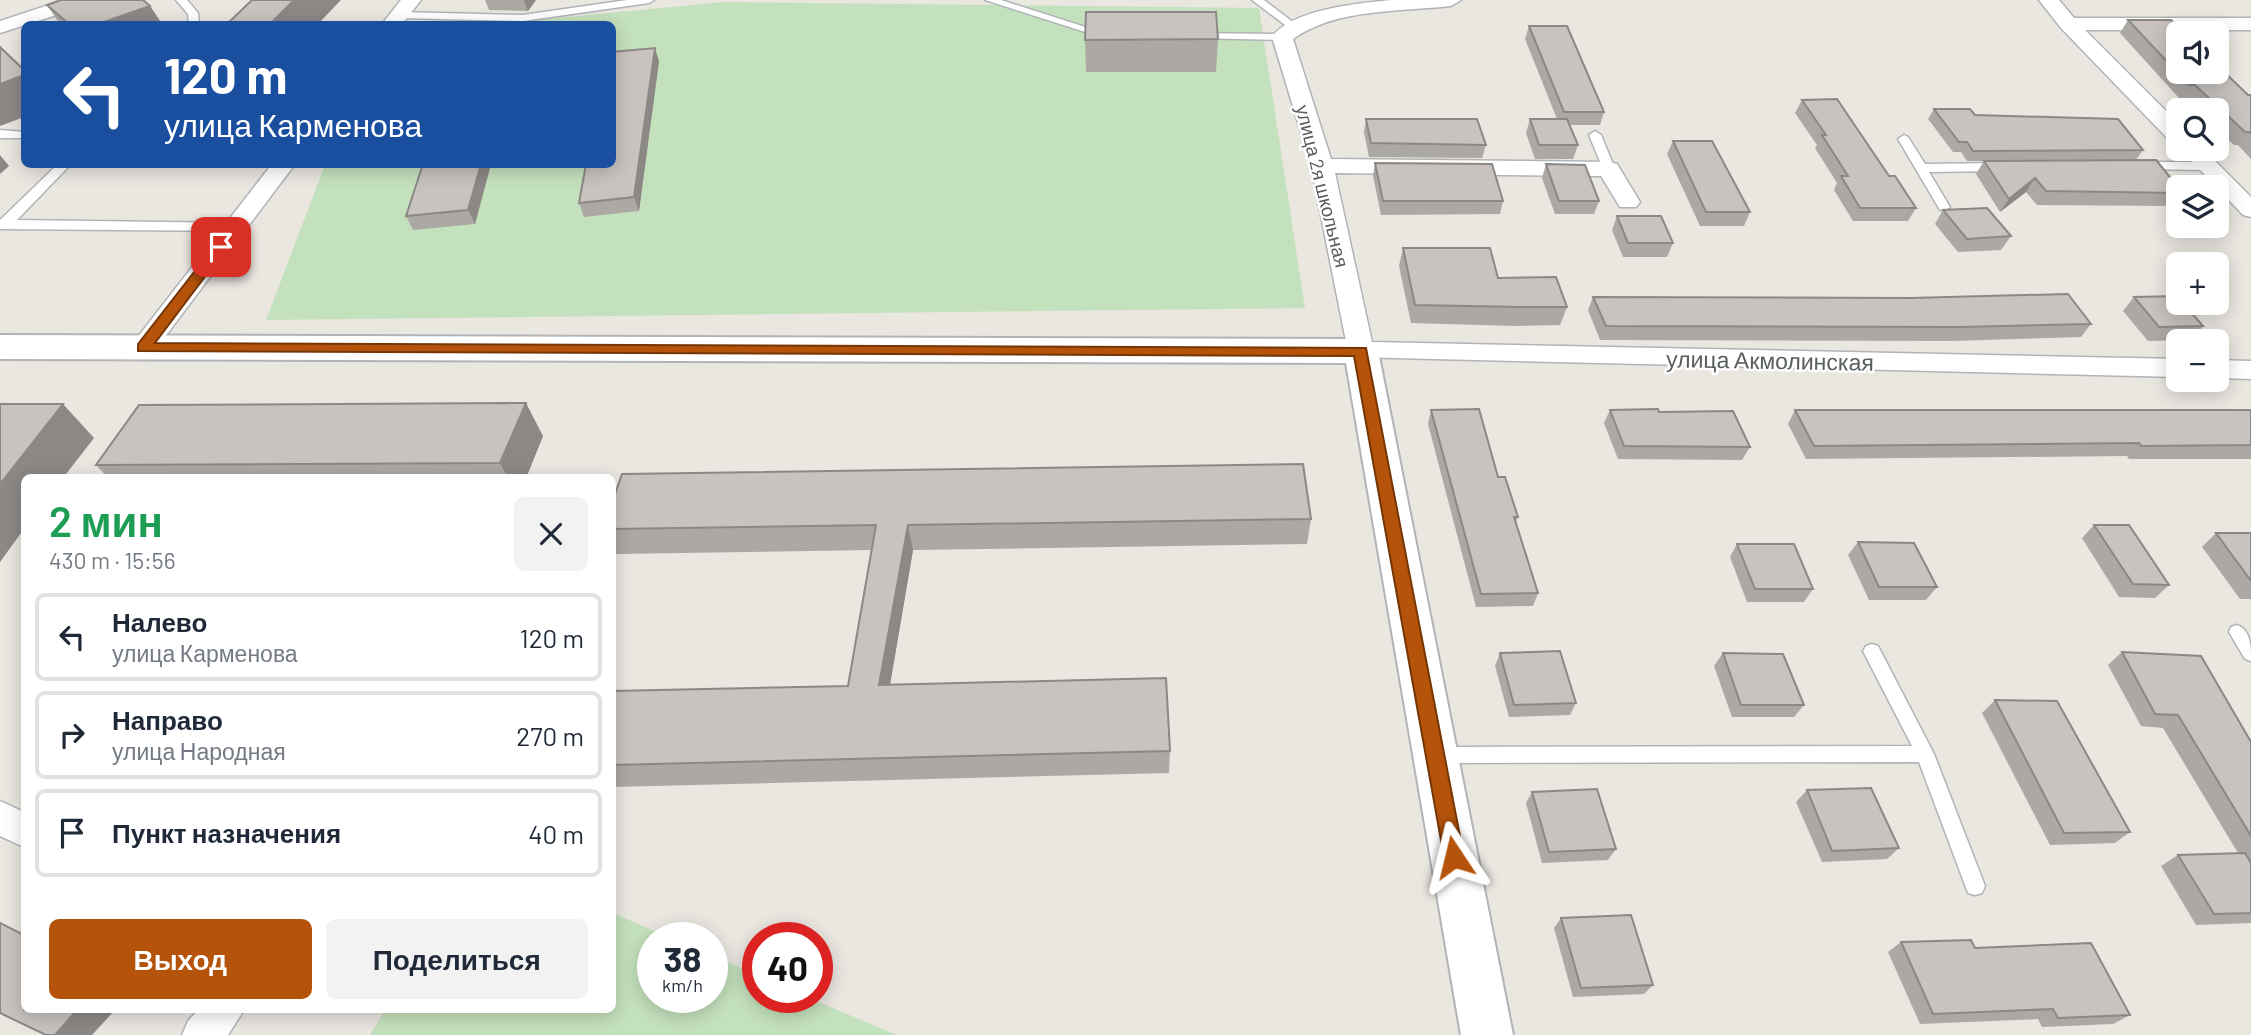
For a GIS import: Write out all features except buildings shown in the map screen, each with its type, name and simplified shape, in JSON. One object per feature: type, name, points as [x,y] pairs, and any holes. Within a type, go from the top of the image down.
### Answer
[{"type":"street","points":[[0,27],[84,0]]},
{"type":"street","points":[[1288,31],[1320,16],[1451,0]]},
{"type":"street","points":[[2049,0],[2068,24],[2166,124]]},
{"type":"street","points":[[2068,24],[2251,24]]},
{"type":"street","name":"улица 2я школьная","points":[[1288,31],[1322,166],[1361,351]]},
{"type":"street","points":[[2202,161],[2251,210]]},
{"type":"street","points":[[1322,166],[1609,169],[1628,202]]},
{"type":"street","points":[[143,348],[281,168]]},
{"type":"street","points":[[3,351],[143,348],[1361,351],[1487,1035]]},
{"type":"street","name":"улица Акмолинская","points":[[1361,351],[2166,368]]},
{"type":"street","points":[[2229,369],[2251,370]]},
{"type":"street","points":[[0,817],[21,828]]},
{"type":"street","points":[[202,1035],[221,1013]]},
{"type":"lane","points":[[181,0],[193,13],[194,21]]},
{"type":"lane","points":[[558,13],[567,0]]},
{"type":"lane","points":[[401,13],[523,18],[649,0]]},
{"type":"lane","points":[[990,0],[1101,35],[1114,35]]},
{"type":"lane","points":[[1257,0],[1288,31]]},
{"type":"lane","points":[[1181,36],[1288,31]]},
{"type":"lane","points":[[0,134],[21,135]]},
{"type":"lane","points":[[1595,135],[1609,169]]},
{"type":"lane","points":[[1904,139],[1944,207]]},
{"type":"lane","points":[[2125,166],[2207,166]]},
{"type":"lane","points":[[1921,168],[2016,167]]},
{"type":"lane","points":[[2,226],[61,168]]},
{"type":"lane","points":[[2,226],[236,227]]},
{"type":"lane","points":[[2237,632],[2251,653]]},
{"type":"lane","points":[[1872,651],[1925,754],[1975,886]]},
{"type":"lane","points":[[1435,755],[1925,754]]},
{"type":"green space","points":[[724,2],[1259,8],[1305,308],[266,320],[324,168],[616,168],[616,21],[524,21]]},
{"type":"green space","points":[[616,914],[637,924],[637,1013],[728,1013],[728,963],[742,968],[742,1013],[833,1013],[833,1008],[897,1035],[370,1035],[383,1013],[616,1013]]},
{"type":"route","points":[[221,247],[143,348],[1361,351],[1454,857]]}]
